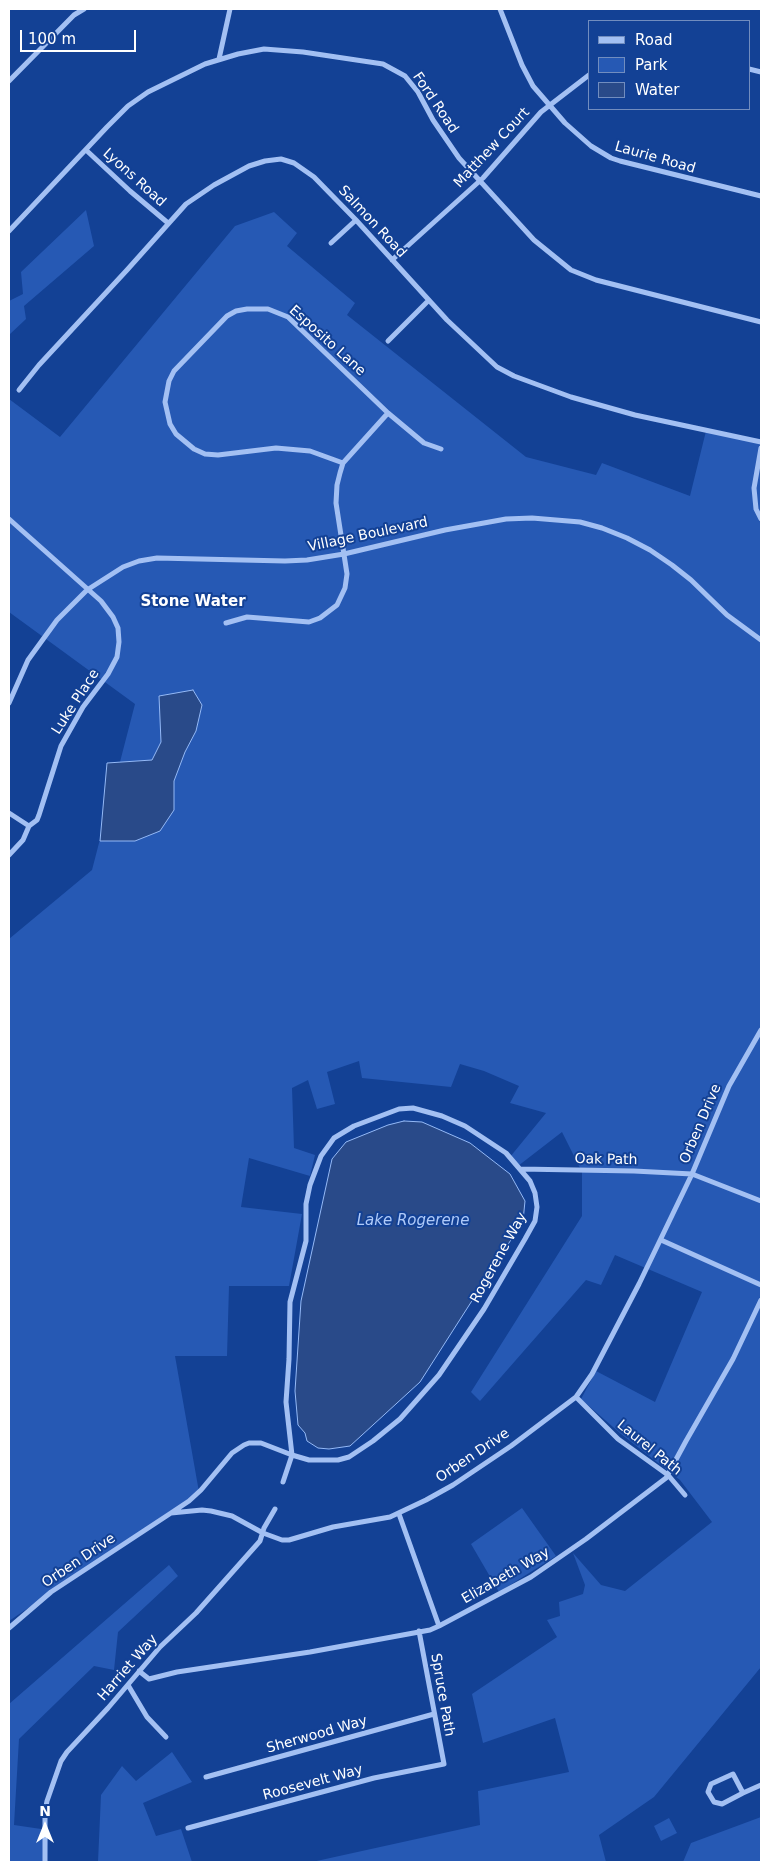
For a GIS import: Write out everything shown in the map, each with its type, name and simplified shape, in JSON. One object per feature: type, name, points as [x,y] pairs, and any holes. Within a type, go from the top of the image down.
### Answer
[{"type":"street","points":[[9,81],[74,15],[84,9]]},
{"type":"street","points":[[219,59],[230,9]]},
{"type":"street","name":"Laurie Road","points":[[500,9],[522,65],[533,86],[549,106],[591,146],[610,158],[761,196]]},
{"type":"street","name":"Ford Road","points":[[9,231],[128,106],[148,92],[219,59],[264,49],[276,49],[384,64],[405,76],[459,158],[534,240],[571,270],[596,280],[761,322]]},
{"type":"street","name":"Matthew Court","points":[[392,260],[480,181],[541,112],[588,76]]},
{"type":"street","name":"Lyons Road","points":[[86,150],[168,223]]},
{"type":"street","name":"Salmon Road","points":[[19,390],[39,365],[186,204],[228,176],[249,166],[281,159],[294,163],[304,169],[356,220],[472,346],[497,367],[514,376],[571,397],[635,415],[761,442]]},
{"type":"street","points":[[331,243],[356,220]]},
{"type":"street","points":[[388,341],[428,300]]},
{"type":"street","name":"Esposito Lane","points":[[343,463],[310,451],[301,450],[276,448],[218,456],[205,454],[194,449],[176,434],[170,424],[165,402],[169,381],[174,371],[227,316],[247,308],[268,308],[288,317],[388,413],[424,442],[441,449]]},
{"type":"street","points":[[226,623],[247,617],[303,622],[320,618],[333,609],[343,594],[347,574],[336,503],[337,485],[343,463],[388,413]]},
{"type":"street","points":[[761,448],[754,488],[756,509],[761,519]]},
{"type":"street","name":"Village Boulevard","points":[[9,703],[28,660],[47,631],[87,590],[123,567],[157,558],[285,561],[317,559],[445,530],[506,519],[532,518],[580,522],[610,531],[650,550],[672,565],[691,580],[727,615],[761,640]]},
{"type":"street","name":"Luke Place","points":[[9,519],[107,609],[118,628],[119,642],[116,657],[108,674],[83,707],[66,734],[56,759],[42,809],[36,820],[29,826],[23,840],[9,855]]},
{"type":"street","points":[[9,813],[29,826]]},
{"type":"street","name":"Orben Drive","points":[[9,1628],[51,1592],[171,1513],[190,1510],[211,1511],[232,1516],[275,1538],[289,1540],[333,1527],[400,1514],[453,1486],[576,1398],[592,1374],[661,1240],[692,1174],[728,1086],[761,1030]]},
{"type":"street","name":"Rogerene Way","points":[[171,1513],[189,1501],[232,1454],[244,1444],[261,1443],[292,1455],[309,1460],[338,1460],[348,1457],[373,1441],[400,1418],[438,1375],[484,1309],[534,1221],[537,1207],[535,1193],[530,1181],[506,1153],[466,1126],[442,1116],[413,1108],[399,1109],[354,1126],[334,1138],[321,1156],[310,1185],[306,1204],[306,1241],[290,1302],[286,1402],[292,1455]]},
{"type":"street","name":"Oak Path","points":[[520,1170],[634,1171],[692,1174],[761,1201]]},
{"type":"street","points":[[661,1240],[761,1285]]},
{"type":"street","name":"Elizabeth Way","points":[[139,1671],[149,1679],[177,1672],[310,1652],[419,1631],[439,1626],[531,1577],[586,1539],[666,1478],[733,1358],[761,1300]]},
{"type":"street","name":"Laurel Path","points":[[576,1398],[618,1439],[668,1475],[685,1495]]},
{"type":"street","points":[[283,1482],[292,1455]]},
{"type":"street","name":"Harriet Way","points":[[45,1862],[46,1806],[61,1761],[160,1647],[196,1613],[260,1542],[275,1509]]},
{"type":"street","points":[[400,1514],[439,1626]]},
{"type":"street","name":"Spruce Path","points":[[419,1631],[444,1764]]},
{"type":"street","points":[[128,1685],[147,1718],[166,1737]]},
{"type":"street","name":"Sherwood Way","points":[[206,1777],[434,1714]]},
{"type":"street","name":"Roosevelt Way","points":[[188,1828],[374,1778],[444,1764]]},
{"type":"street","points":[[744,1793],[733,1774],[711,1784],[708,1792],[714,1802],[722,1804],[761,1785]]},
{"type":"green space","points":[[86,210],[94,246],[24,306],[26,319],[9,335],[9,301],[23,294],[21,272]]},
{"type":"green space","points":[[274,212],[297,233],[287,246],[355,303],[347,315],[526,457],[596,475],[602,463],[690,496],[706,431],[761,443],[761,1667],[654,1797],[599,1835],[606,1862],[312,1862],[480,1825],[478,1791],[569,1772],[555,1718],[483,1743],[472,1694],[557,1637],[547,1620],[560,1616],[559,1602],[583,1594],[585,1585],[573,1553],[601,1585],[625,1591],[712,1522],[680,1480],[621,1434],[581,1399],[596,1371],[655,1402],[702,1292],[615,1255],[601,1285],[586,1280],[480,1401],[471,1392],[582,1216],[582,1172],[562,1132],[518,1166],[510,1157],[546,1113],[510,1103],[519,1086],[484,1071],[460,1064],[451,1087],[362,1078],[359,1061],[327,1072],[335,1104],[317,1109],[308,1080],[292,1088],[294,1148],[315,1155],[310,1176],[249,1158],[241,1207],[302,1214],[289,1286],[229,1286],[227,1356],[175,1356],[199,1492],[9,1621],[9,939],[92,870],[135,704],[9,612],[9,399],[60,437],[235,226]]},
{"type":"green space","points":[[522,1508],[556,1556],[499,1592],[471,1544]]},
{"type":"green space","points":[[169,1565],[178,1576],[118,1632],[114,1670],[94,1666],[19,1739],[14,1825],[48,1830],[47,1862],[9,1862],[9,1704]]},
{"type":"green space","points":[[172,1752],[192,1782],[143,1803],[156,1836],[181,1829],[192,1862],[98,1862],[101,1795],[122,1766],[136,1781]]},
{"type":"green space","points":[[761,1817],[761,1862],[683,1862],[691,1843]]},
{"type":"green space","points":[[669,1818],[677,1833],[661,1841],[654,1826]]},
{"type":"water","points":[[193,690],[202,705],[196,731],[185,752],[174,781],[174,810],[160,831],[135,841],[100,841],[107,763],[152,760],[161,742],[159,696]]},
{"type":"water","name":"Lake Rogerene","points":[[404,1121],[422,1122],[470,1143],[510,1174],[525,1201],[523,1221],[420,1382],[350,1446],[329,1449],[318,1448],[307,1441],[305,1433],[298,1425],[295,1391],[301,1301],[332,1159],[346,1142],[388,1125]]},
{"type":"district","name":"Stone Water","points":[[193,602]]}]
